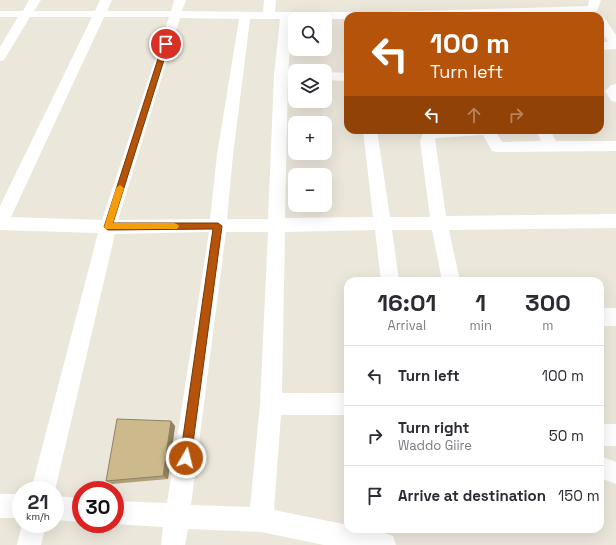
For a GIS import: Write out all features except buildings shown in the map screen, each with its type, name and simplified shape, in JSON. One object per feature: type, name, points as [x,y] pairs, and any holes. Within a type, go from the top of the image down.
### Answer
[{"type":"street","points":[[0,57],[35,0]]},
{"type":"street","points":[[106,0],[0,223],[108,227],[616,222]]},
{"type":"street","points":[[45,481],[108,227],[180,0]]},
{"type":"street","points":[[261,520],[271,404],[277,226],[288,75],[278,16],[270,0]]},
{"type":"street","points":[[384,0],[386,12]]},
{"type":"street","points":[[451,12],[454,0]]},
{"type":"street","points":[[525,0],[532,12]]},
{"type":"street","points":[[545,12],[595,8]]},
{"type":"street","points":[[0,14],[175,14],[278,16],[326,11],[344,12]]},
{"type":"street","points":[[174,545],[218,226],[225,155],[245,16]]},
{"type":"street","points":[[604,25],[616,44],[604,46]]},
{"type":"street","points":[[332,76],[344,77]]},
{"type":"street","points":[[616,88],[612,91],[616,98]]},
{"type":"street","points":[[371,134],[389,277]]},
{"type":"street","points":[[432,134],[428,137],[427,141],[439,224],[450,277]]},
{"type":"street","points":[[490,134],[497,147],[616,146]]},
{"type":"street","points":[[545,134],[551,146]]},
{"type":"street","points":[[604,317],[616,317]]},
{"type":"street","points":[[271,404],[344,404]]},
{"type":"street","points":[[604,435],[616,435]]},
{"type":"street","points":[[604,468],[616,473]]},
{"type":"street","points":[[0,506],[12,506]]},
{"type":"street","points":[[124,513],[177,517],[261,520],[316,538],[384,545]]},
{"type":"street","points":[[29,545],[32,533]]},
{"type":"slow traffic","points":[[120,188],[108,227],[174,226]]},
{"type":"route","points":[[166,44],[108,227],[218,226],[186,458]]}]
